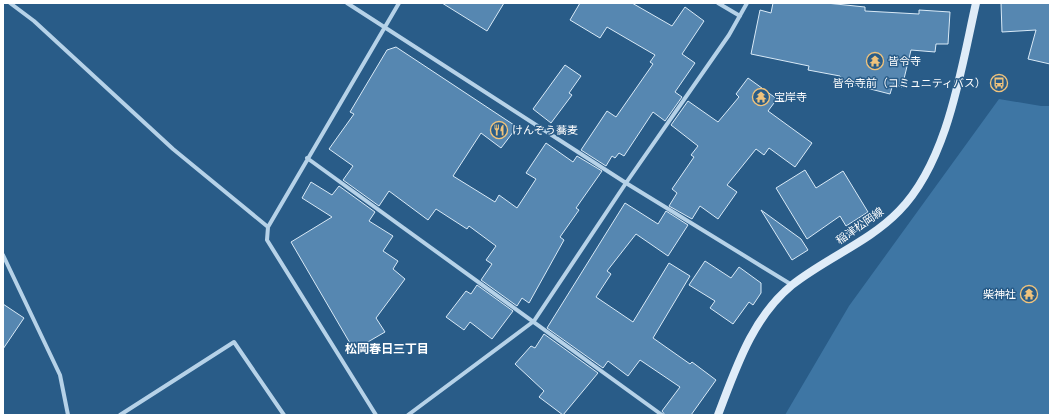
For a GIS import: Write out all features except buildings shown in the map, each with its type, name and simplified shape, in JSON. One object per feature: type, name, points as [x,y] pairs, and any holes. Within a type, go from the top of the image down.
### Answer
[{"type":"main road","name":"稲津松岡線","points":[[718,415],[738,363],[751,335],[767,310],[792,285],[883,226],[900,210],[921,181],[938,149],[951,111],[976,3]]},
{"type":"street","points":[[10,3],[34,21],[173,149],[268,227]]},
{"type":"street","points":[[347,3],[626,182],[792,285]]},
{"type":"street","points":[[376,415],[267,240],[268,227],[399,3]]},
{"type":"street","points":[[718,3],[740,16]]},
{"type":"street","points":[[408,415],[534,321],[626,182],[729,35],[747,3]]},
{"type":"street","points":[[307,158],[662,415]]},
{"type":"street","points":[[3,256],[60,375],[68,415]]},
{"type":"street","points":[[120,415],[234,342],[284,415]]},
{"type":"shaded area","points":[[999,99],[1041,106],[1050,106],[1050,415],[785,415],[849,306]]},
{"type":"place","name":"皆令寺","points":[[875,61]]},
{"type":"place","name":"皆令寺前（コミュニティバス）","points":[[999,83]]},
{"type":"place","name":"宝岸寺","points":[[761,97]]},
{"type":"place","name":"けんぞう蕎麦","points":[[499,130]]},
{"type":"place","name":"柴神社","points":[[1029,294]]},
{"type":"district","name":"松岡春日三丁目","points":[[387,349]]}]
